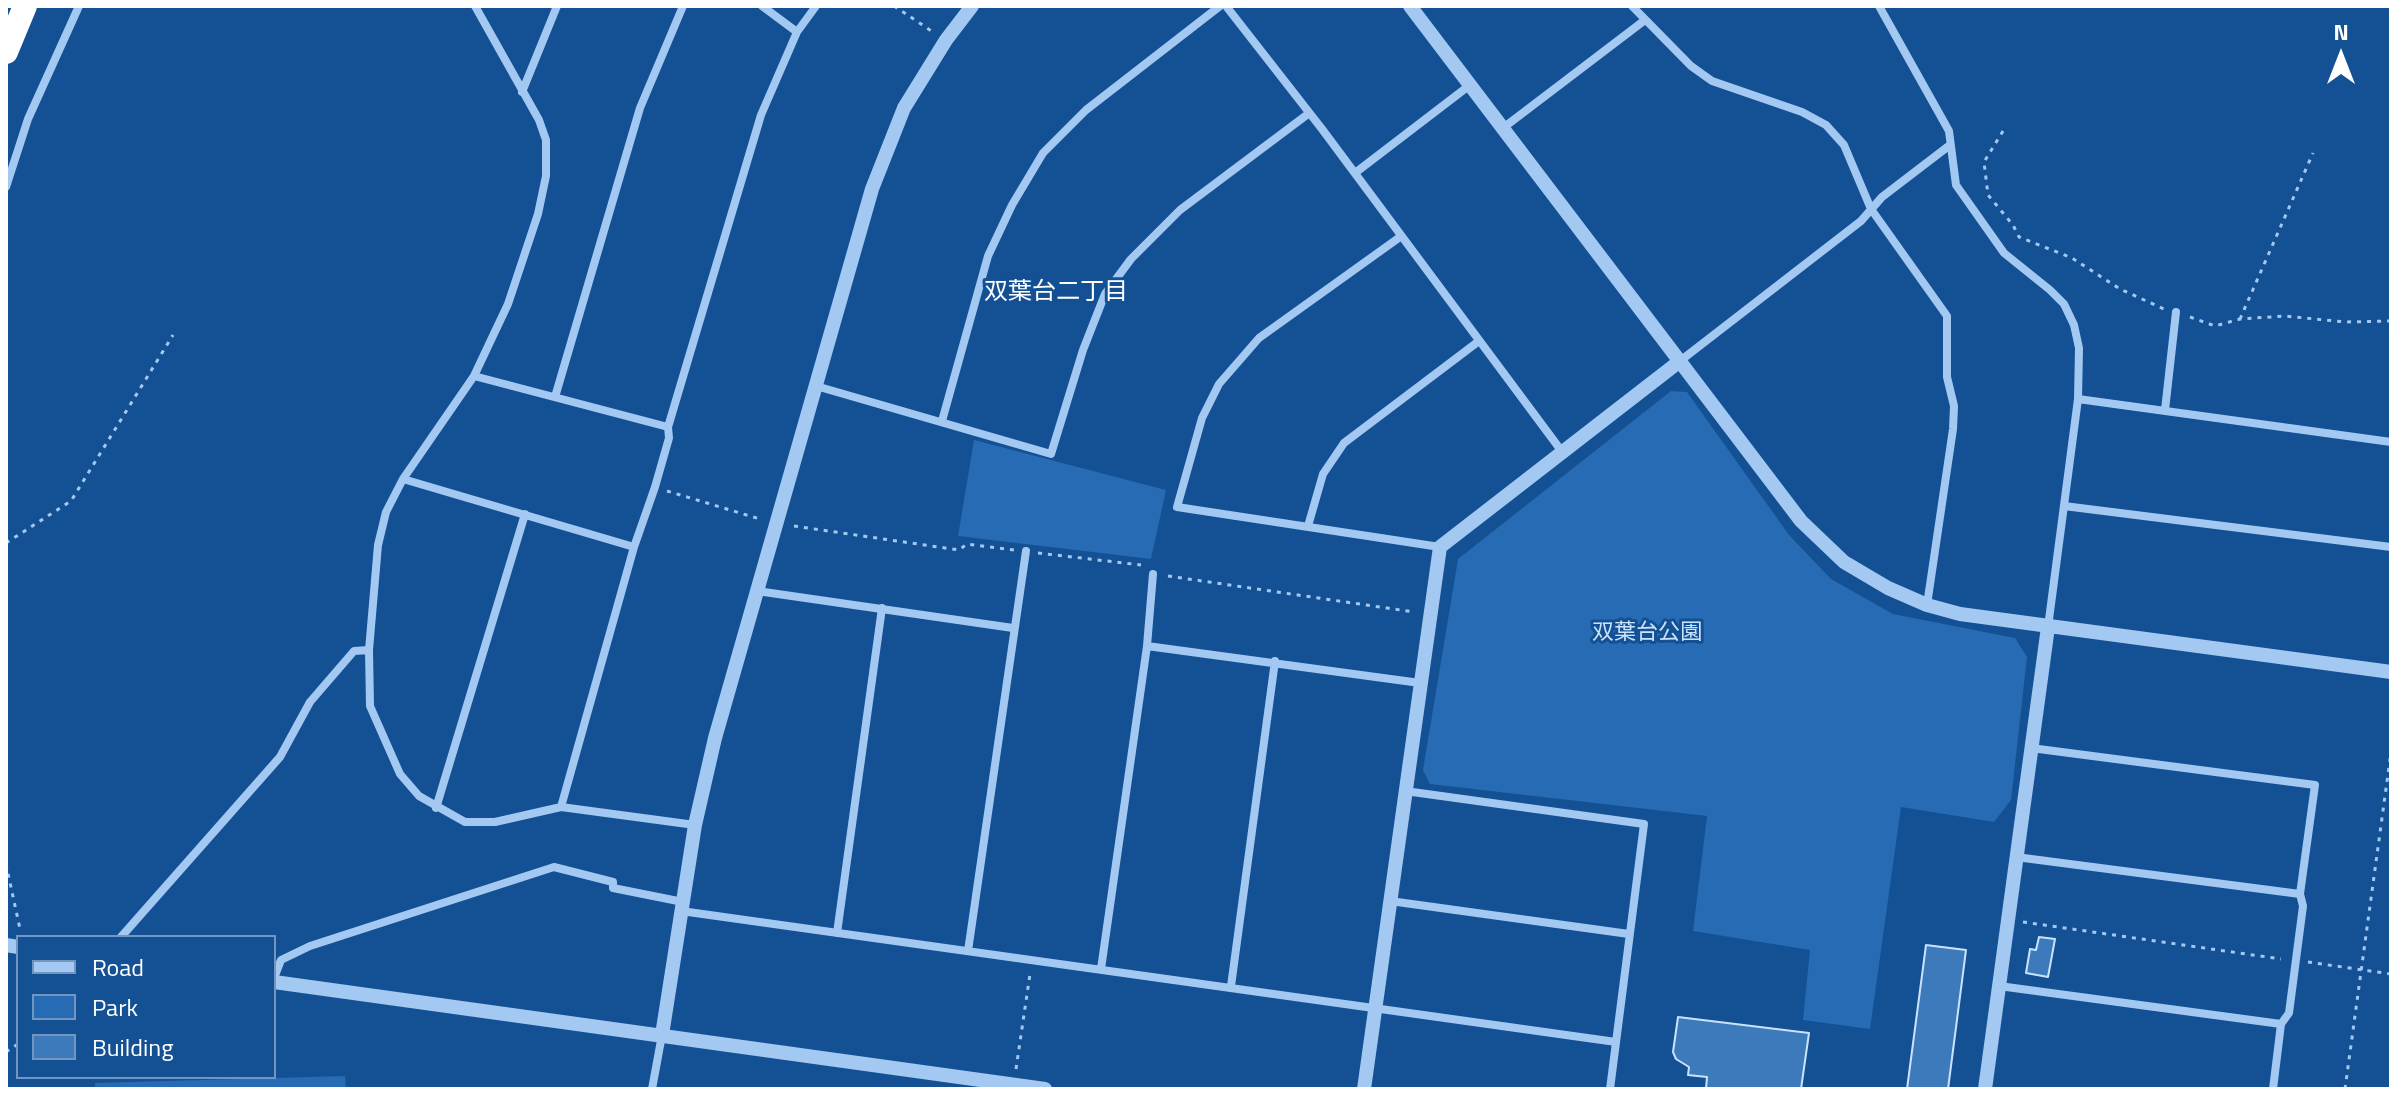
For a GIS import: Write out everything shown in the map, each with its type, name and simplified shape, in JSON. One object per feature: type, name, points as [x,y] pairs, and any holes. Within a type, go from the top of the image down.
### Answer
[{"type":"highway","points":[[6,52],[25,6]]},
{"type":"street","points":[[6,187],[28,119],[79,6]]},
{"type":"street","points":[[475,6],[546,140],[546,176],[538,214],[508,304],[474,376],[403,479],[386,512],[378,545],[369,650],[370,706],[400,774],[419,796],[465,822],[495,822],[561,807],[695,825]]},
{"type":"street","points":[[522,92],[557,6]]},
{"type":"street","points":[[555,397],[640,108],[683,6]]},
{"type":"street","points":[[762,6],[797,32]]},
{"type":"street","points":[[561,807],[634,547],[669,438],[668,427],[761,115],[797,32],[816,6]]},
{"type":"street","points":[[652,1089],[695,825],[757,591],[816,386],[888,148],[926,70],[972,6]]},
{"type":"street","points":[[942,421],[988,256],[1012,205],[1043,153],[1086,110],[1223,6],[1355,173],[1564,454]]},
{"type":"street","points":[[1410,6],[1801,521],[1844,562],[1888,588],[1927,605],[2048,627],[2391,672]]},
{"type":"street","points":[[1632,6],[1712,81],[1802,112],[1826,125],[1844,145],[1871,209],[1947,316],[1947,377],[1954,406],[1953,429],[1927,605]]},
{"type":"street","points":[[1879,6],[1942,114],[1956,185],[2004,253],[2064,304],[2074,325],[2079,348],[2078,399],[1985,1089]]},
{"type":"street","points":[[1503,128],[1645,20]]},
{"type":"street","points":[[1355,173],[1470,85]]},
{"type":"street","points":[[816,386],[1051,454],[1099,308],[1131,259],[1180,210],[1308,114]]},
{"type":"street","points":[[1364,1089],[1440,547],[1861,221],[1882,197],[1950,145]]},
{"type":"street","points":[[1400,237],[1259,338],[1219,384],[1190,452],[1177,507],[1440,547]]},
{"type":"street","points":[[2165,410],[2176,312]]},
{"type":"street","points":[[1308,526],[1323,474],[1344,443],[1479,341]]},
{"type":"street","points":[[474,376],[668,427]]},
{"type":"street","points":[[2078,399],[2391,442]]},
{"type":"street","points":[[403,479],[634,547]]},
{"type":"street","points":[[2064,506],[2391,547]]},
{"type":"street","points":[[436,808],[525,514]]},
{"type":"street","points":[[968,951],[1026,551]]},
{"type":"street","points":[[1101,969],[1147,646],[1153,574]]},
{"type":"street","points":[[757,591],[1013,628]]},
{"type":"street","points":[[837,933],[882,608]]},
{"type":"street","points":[[1147,646],[1420,683]]},
{"type":"street","points":[[123,935],[280,757],[310,702],[336,671],[354,651],[369,650]]},
{"type":"street","points":[[1231,986],[1275,661]]},
{"type":"street","points":[[2031,748],[2315,785],[2300,894],[2303,906],[2289,1013],[2281,1024],[2273,1089]]},
{"type":"street","points":[[1405,791],[1644,824],[1610,1089]]},
{"type":"street","points":[[2016,857],[2300,894]]},
{"type":"street","points":[[276,974],[281,960],[310,946],[554,867],[613,882],[613,888],[682,906],[837,933],[1616,1042]]},
{"type":"street","points":[[1390,901],[1629,934]]},
{"type":"street","points":[[276,980],[1045,1089]]},
{"type":"street","points":[[1999,986],[2281,1024]]},
{"type":"path","points":[[894,6],[924,26]]},
{"type":"path","points":[[2003,131],[1984,162],[1988,195],[2019,237],[2072,258],[2157,307],[2215,326],[2240,319],[2285,316],[2368,323],[2391,321]]},
{"type":"path","points":[[2240,319],[2313,153]]},
{"type":"path","points":[[6,543],[71,501],[173,335]]},
{"type":"path","points":[[655,487],[777,524],[959,550],[967,544],[1149,566],[1153,574],[1429,615]]},
{"type":"path","points":[[2345,1089],[2391,752]]},
{"type":"path","points":[[6,864],[20,935]]},
{"type":"path","points":[[2030,923],[2391,974]]},
{"type":"path","points":[[1017,1061],[1031,962]]},
{"type":"green space","name":"双葉台公園","points":[[1671,391],[1687,392],[1789,535],[1831,579],[1893,614],[2015,638],[2027,657],[2011,800],[1994,822],[1901,807],[1870,1029],[1803,1020],[1810,950],[1693,931],[1707,816],[1430,784],[1423,770],[1458,559]]},
{"type":"green space","points":[[974,440],[1166,490],[1151,559],[958,536]]},
{"type":"green space","points":[[345,1076],[346,1089],[95,1089],[95,1083]]},
{"type":"building","points":[[2039,937],[2055,939],[2048,977],[2026,973],[2030,949],[2036,950]]},
{"type":"building","points":[[1926,945],[1966,950],[1948,1089],[1907,1089]]},
{"type":"building","points":[[1678,1017],[1809,1033],[1801,1089],[1706,1089],[1707,1077],[1688,1075],[1689,1067],[1676,1059],[1673,1052]]},
{"type":"district","name":"双葉台二丁目","points":[[1056,293]]}]
